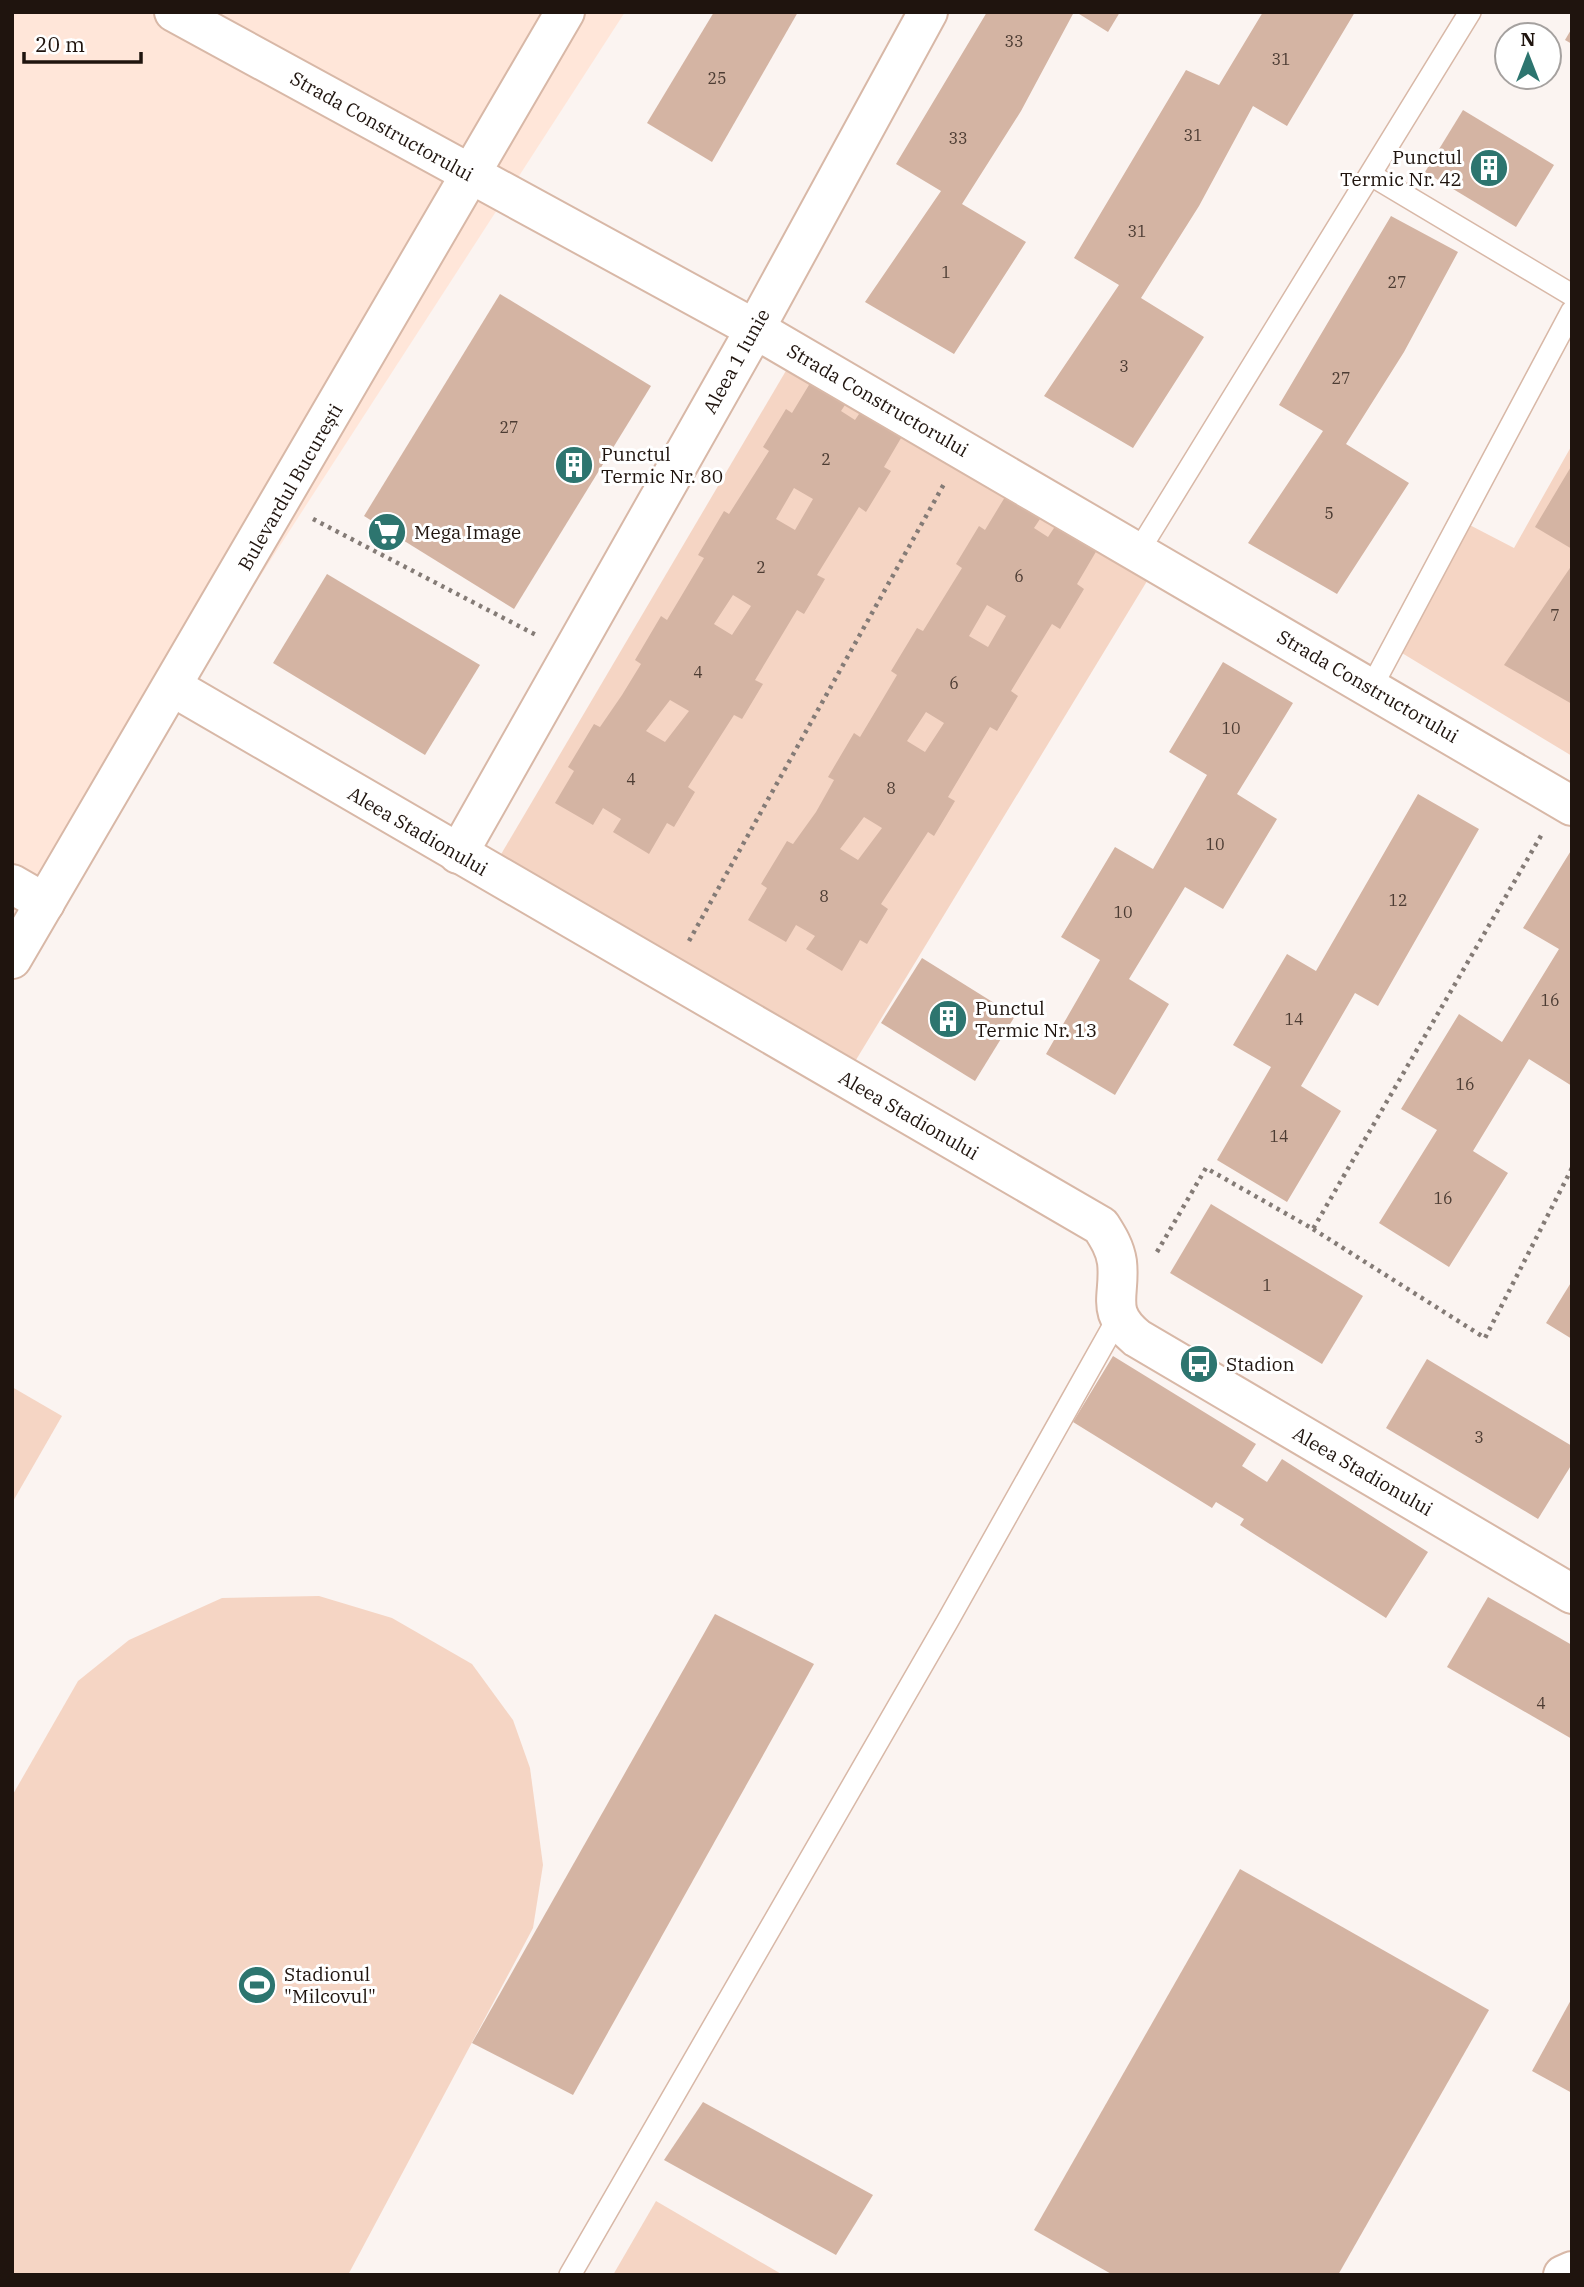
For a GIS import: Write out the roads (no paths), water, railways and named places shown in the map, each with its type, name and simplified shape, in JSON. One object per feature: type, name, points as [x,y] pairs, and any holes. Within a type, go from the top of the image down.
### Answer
[{"type":"street","name":"Strada Constructorului","points":[[174,12],[755,328],[1567,803]]},
{"type":"street","name":"Bulevardul București","points":[[12,959],[565,12]]},
{"type":"street","name":"Aleea 1 Iunie","points":[[458,854],[755,328],[928,12]]},
{"type":"street","name":"Aleea Stadionului","points":[[173,687],[1101,1226],[1112,1244],[1117,1262],[1115,1303],[1118,1318],[1137,1338],[1572,1594]]},
{"type":"street","points":[[12,884],[45,903]]},
{"type":"street","points":[[1563,2275],[1572,2271]]},
{"type":"lane","points":[[1138,552],[1470,12]]},
{"type":"lane","points":[[1371,174],[1572,295]]},
{"type":"lane","points":[[1371,688],[1572,311]]},
{"type":"lane","points":[[570,2275],[1118,1318]]},
{"type":"place","name":"Punctul Termic Nr. 42","points":[[1489,168]]},
{"type":"place","name":"Punctul Termic Nr. 80","points":[[574,465]]},
{"type":"place","name":"Mega Image","points":[[387,532]]},
{"type":"place","name":"Punctul Termic Nr. 13","points":[[948,1019]]},
{"type":"place","name":"Stadion","points":[[1199,1364]]},
{"type":"place","name":"Stadionul \"Milcovul\"","points":[[257,1985]]}]
